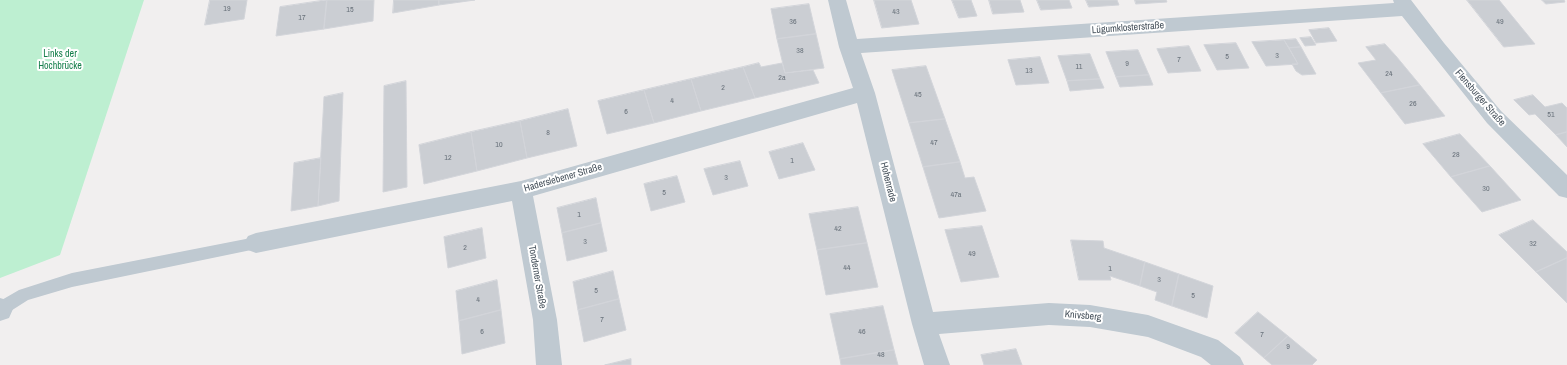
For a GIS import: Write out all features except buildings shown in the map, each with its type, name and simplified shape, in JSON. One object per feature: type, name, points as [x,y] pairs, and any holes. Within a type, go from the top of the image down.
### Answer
[{"type":"street","name":"Hohenrade","points":[[837,0],[849,47],[865,94],[924,324],[937,365]]},
{"type":"street","name":"Lügumklosterstraße","points":[[849,47],[1404,4]]},
{"type":"street","name":"Flensburger Straße","points":[[1404,4],[1494,117],[1567,189]]},
{"type":"street","name":"Haderslebener Straße","points":[[256,243],[521,190],[692,141],[865,94]]},
{"type":"street","name":"Tonderner Straße","points":[[521,190],[545,320],[548,365]]},
{"type":"street","name":"Knivsberg","points":[[924,324],[1049,314],[1090,316],[1148,326],[1209,348],[1231,365]]},
{"type":"lane","points":[[1,310],[24,295],[72,280],[256,243]]},
{"type":"green space","name":"Links der Hochbrücke","points":[[0,0],[144,0],[60,255],[0,278]]}]
